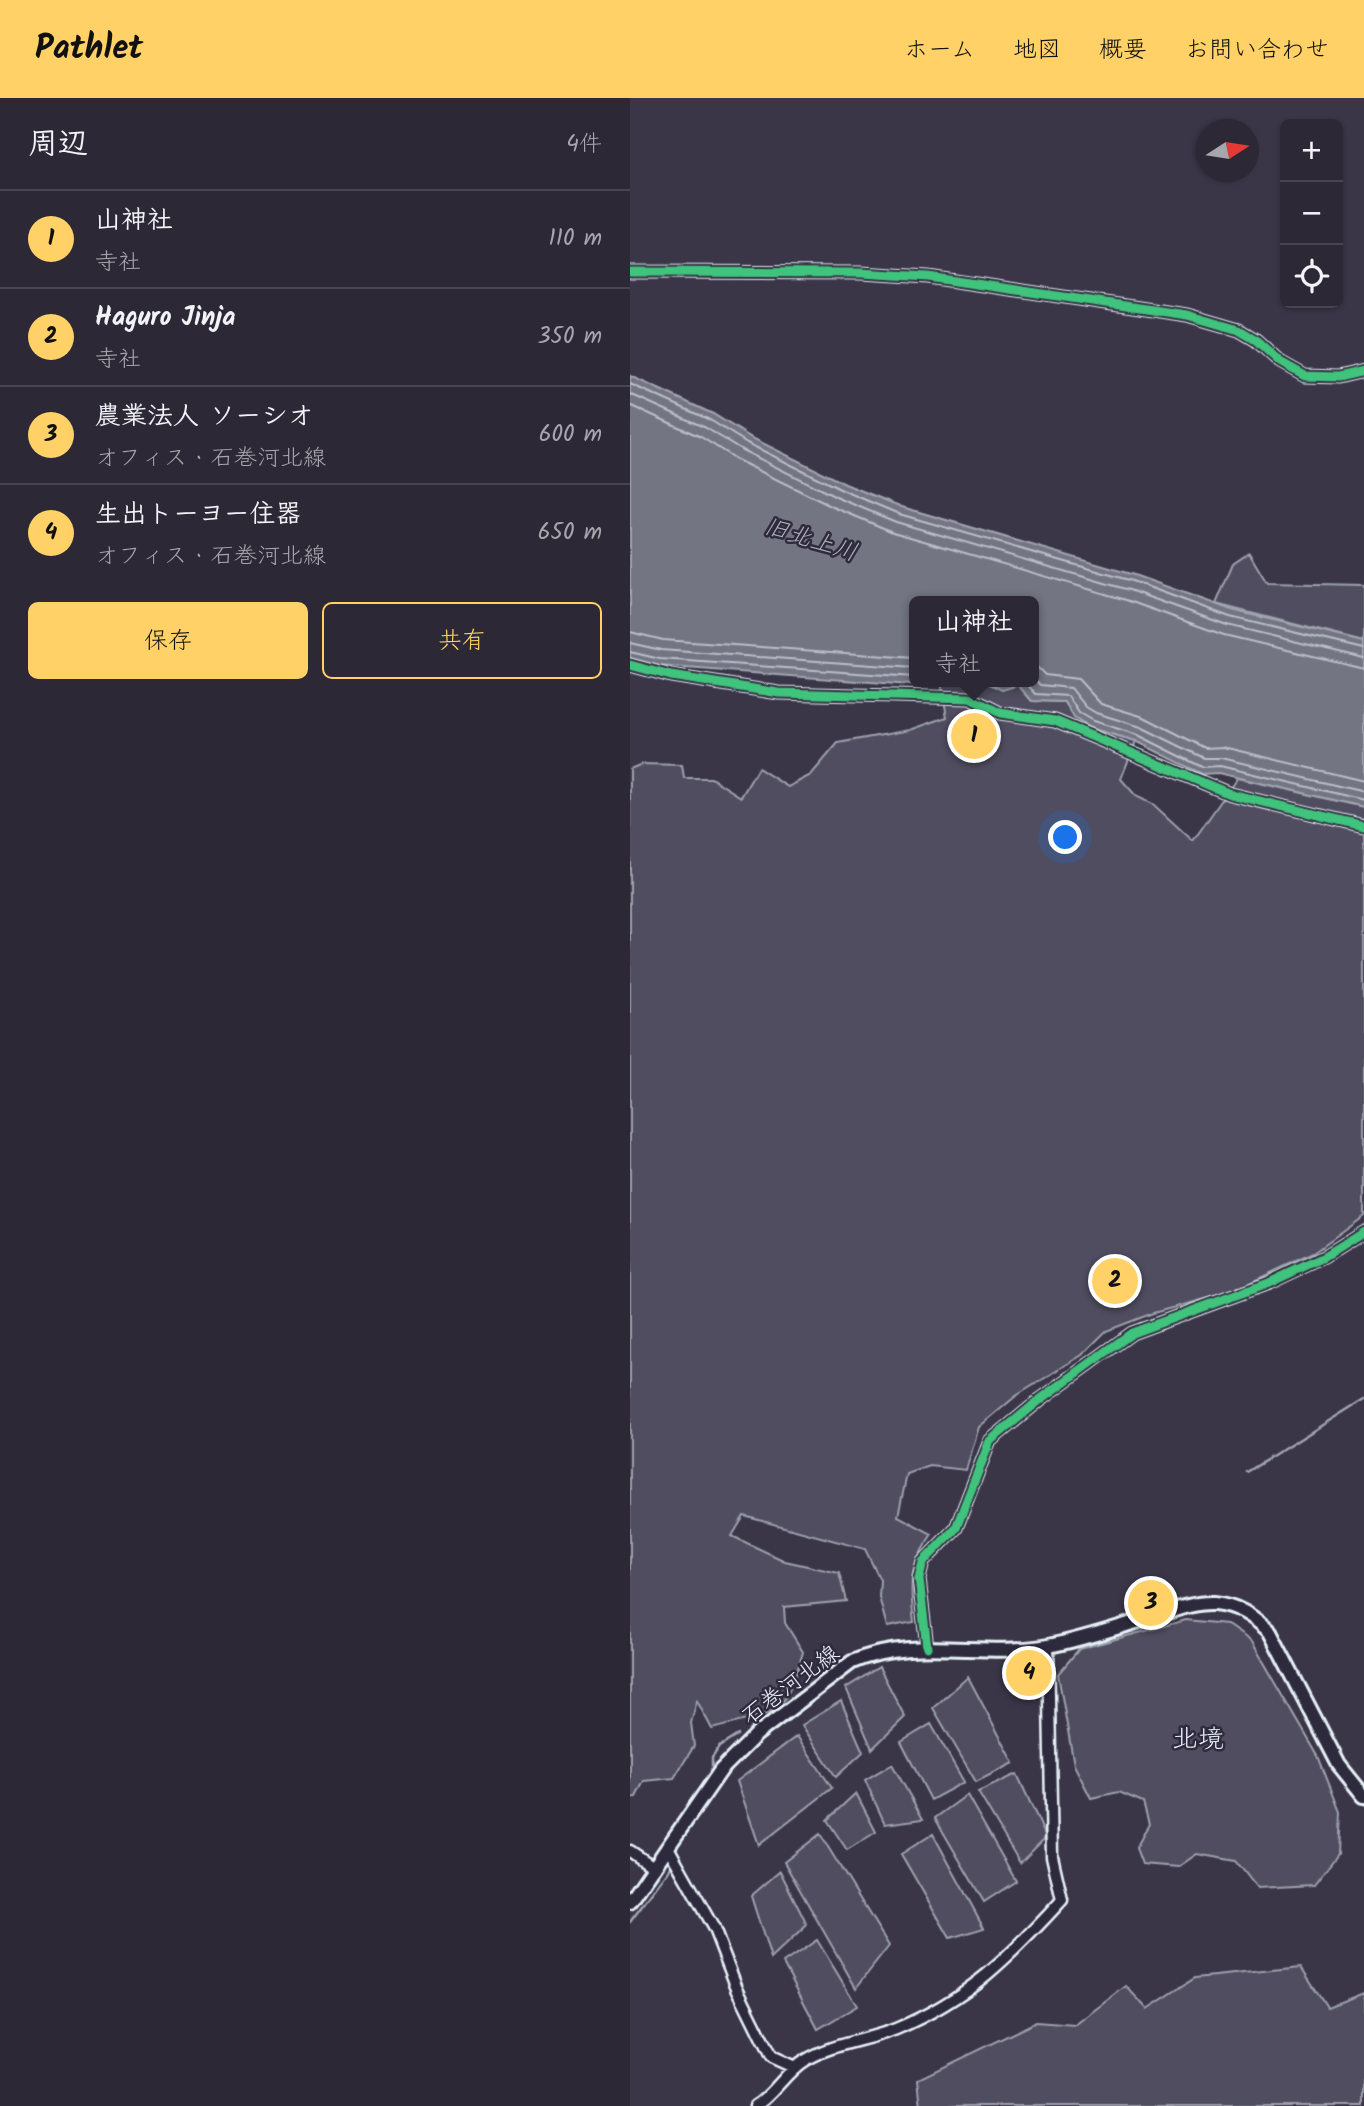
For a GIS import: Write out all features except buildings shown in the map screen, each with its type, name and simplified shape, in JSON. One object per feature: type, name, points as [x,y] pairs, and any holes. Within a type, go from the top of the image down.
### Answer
[{"type":"main road","name":"石巻河北線","points":[[630,1902],[721,1770],[757,1734],[852,1661],[870,1654],[927,1647],[1002,1652],[1048,1646],[1201,1604],[1232,1606],[1252,1615],[1270,1632],[1339,1765],[1364,1796]]},
{"type":"street","points":[[630,272],[861,273],[928,276],[1187,315],[1239,330],[1256,340],[1280,362],[1305,376],[1338,377],[1364,371]]},
{"type":"street","points":[[630,665],[717,684],[779,693],[970,698],[1000,712],[1055,721],[1230,794],[1364,826]]},
{"type":"street","points":[[927,1647],[919,1579],[923,1562],[956,1528],[990,1441],[1041,1399],[1132,1333],[1269,1283],[1324,1257],[1364,1232]]},
{"type":"street","points":[[755,2106],[767,2099],[795,2068],[822,2051],[889,2032],[933,2013],[1009,1958],[1062,1900],[1052,1856],[1048,1646]]},
{"type":"street","points":[[668,1849],[714,1929],[737,1988],[771,2057],[795,2068]]},
{"type":"street","points":[[630,1851],[655,1868]]},
{"type":"shaded area","points":[[1249,553],[1267,583],[1364,585],[1364,642],[1216,604],[1233,564]]},
{"type":"shaded area","points":[[942,687],[996,687],[1002,690],[1020,687],[1032,701],[1065,702],[1086,725],[1136,741],[1121,779],[1136,796],[1154,805],[1193,841],[1237,778],[1364,807],[1364,1216],[1313,1253],[1228,1293],[1153,1313],[1106,1331],[1082,1355],[1016,1396],[979,1427],[966,1470],[930,1466],[907,1474],[898,1516],[932,1534],[919,1556],[912,1576],[914,1622],[887,1627],[879,1597],[880,1580],[865,1549],[744,1516],[732,1536],[785,1561],[839,1573],[846,1601],[784,1607],[785,1623],[803,1652],[783,1702],[764,1715],[712,1729],[697,1701],[691,1723],[694,1746],[674,1778],[644,1781],[636,1797],[630,1798],[630,769],[642,764],[682,765],[684,778],[711,778],[741,797],[758,768],[788,787],[811,775],[838,743],[910,730],[947,717]]},
{"type":"shaded area","points":[[1186,1620],[1226,1624],[1252,1642],[1318,1756],[1340,1812],[1338,1854],[1314,1885],[1257,1888],[1236,1861],[1197,1854],[1178,1867],[1142,1864],[1136,1848],[1149,1824],[1143,1802],[1119,1792],[1091,1798],[1074,1765],[1058,1674],[1079,1649]]},
{"type":"shaded area","points":[[879,1667],[905,1717],[872,1749],[846,1688]]},
{"type":"shaded area","points":[[968,1677],[1014,1763],[976,1782],[933,1708]]},
{"type":"shaded area","points":[[841,1701],[863,1752],[836,1777],[802,1725]]},
{"type":"shaded area","points":[[931,1724],[964,1782],[931,1800],[901,1742]]},
{"type":"shaded area","points":[[797,1736],[832,1788],[759,1845],[737,1781]]},
{"type":"shaded area","points":[[892,1764],[923,1819],[885,1824],[865,1780]]},
{"type":"shaded area","points":[[1017,1774],[1046,1837],[1020,1863],[978,1792]]},
{"type":"shaded area","points":[[856,1793],[876,1832],[847,1850],[827,1820]]},
{"type":"shaded area","points":[[967,1795],[1016,1881],[984,1902],[935,1818]]},
{"type":"shaded area","points":[[820,1834],[889,1946],[856,1988],[784,1862]]},
{"type":"shaded area","points":[[933,1834],[984,1928],[950,1938],[901,1854]]},
{"type":"shaded area","points":[[780,1871],[807,1925],[771,1959],[751,1896]]},
{"type":"shaded area","points":[[817,1940],[857,2006],[818,2029],[783,1963]]},
{"type":"shaded area","points":[[1301,1967],[1327,2007],[1364,1993],[1364,2106],[921,2106],[918,2079],[1036,2022],[1075,2025],[1126,1986],[1147,2009],[1195,1978]]},
{"type":"water","name":"旧北上川","points":[[630,376],[713,414],[750,437],[845,484],[902,507],[1134,575],[1232,610],[1364,642],[1364,807],[1218,773],[1202,774],[1136,741],[1090,728],[1074,718],[1065,702],[1032,701],[1020,687],[1039,687],[1039,596],[909,596],[909,685],[659,666],[630,658]]},
{"type":"waterway","points":[[1247,1472],[1364,1399]]},
{"type":"waterway","points":[[685,1812],[712,1770],[712,1758],[719,1747],[738,1735]]},
{"type":"waterway","points":[[630,1922],[672,1866]]},
{"type":"cycle path","points":[[630,272],[861,273],[928,277],[1187,315],[1239,330],[1256,340],[1280,362],[1305,376],[1338,377],[1364,371]]},
{"type":"cycle path","points":[[630,665],[671,676],[779,693],[970,698],[1000,713],[1055,721],[1230,794],[1364,826]]},
{"type":"cycle path","points":[[927,1647],[919,1579],[923,1562],[956,1528],[990,1441],[1041,1399],[1132,1333],[1269,1283],[1324,1257],[1364,1232]]},
{"type":"place","name":"山神社","points":[[974,736]]},
{"type":"place","name":"Haguro Jinja","points":[[1115,1281]]},
{"type":"place","name":"農業法人 ソーシオ","points":[[1151,1603]]},
{"type":"place","name":"生出トーヨー住器","points":[[1029,1673]]},
{"type":"district","name":"北境","points":[[1198,1738]]}]
